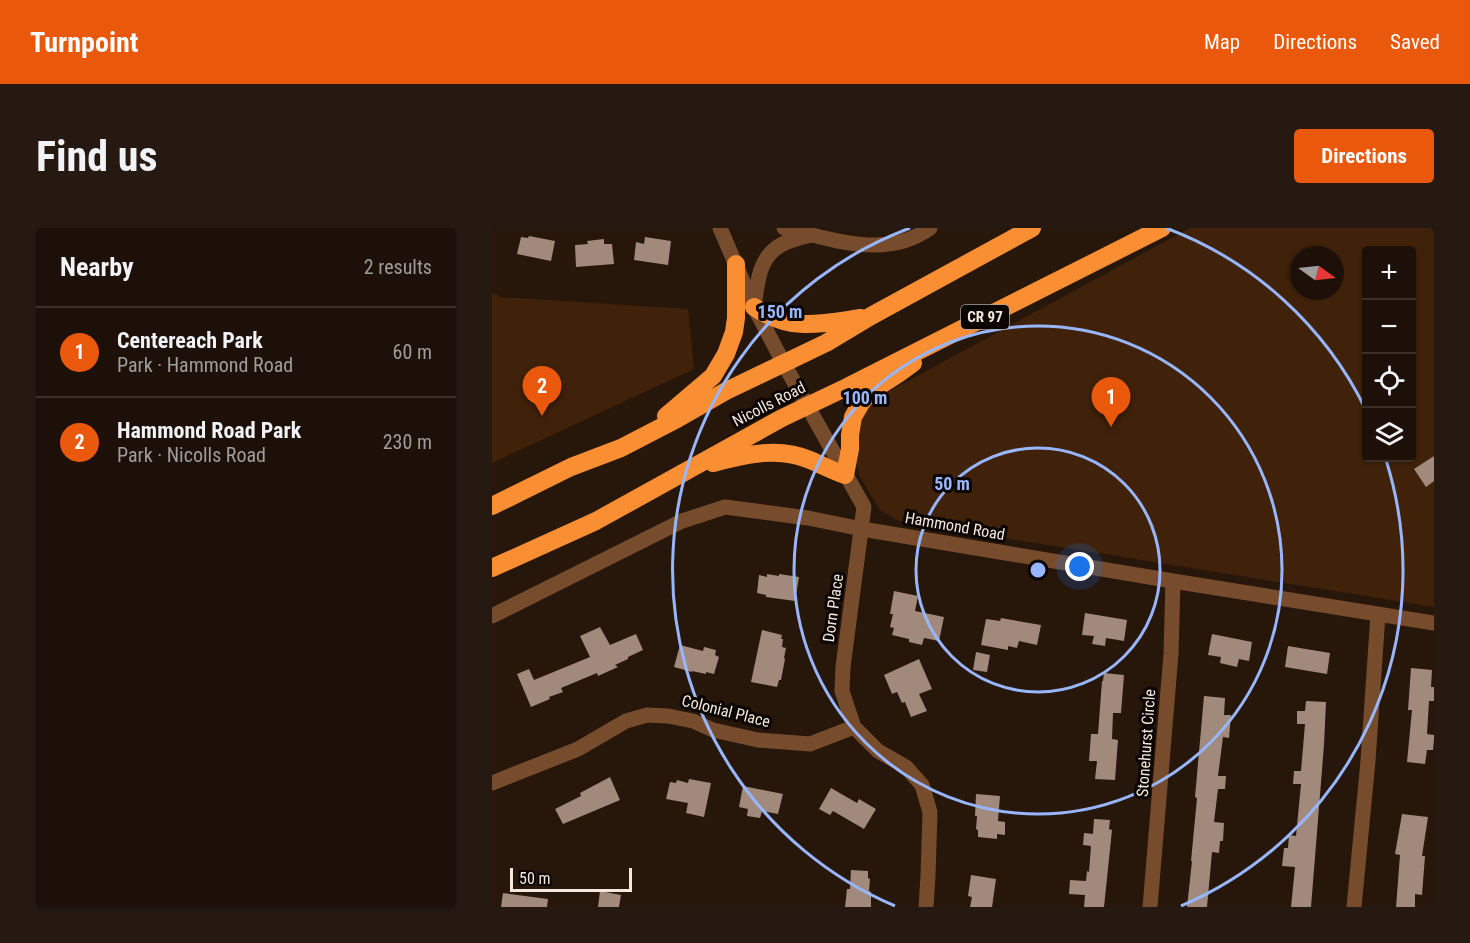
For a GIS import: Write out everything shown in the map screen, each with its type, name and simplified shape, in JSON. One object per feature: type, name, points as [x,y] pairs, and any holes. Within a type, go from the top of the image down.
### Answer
[{"type":"highway","name":"Nicolls Road","points":[[492,506],[571,467],[621,448],[726,391],[826,343],[1032,228]]},
{"type":"highway","name":"Nicolls Road","points":[[492,568],[596,520],[782,418],[1162,228]]},
{"type":"highway","points":[[639,439],[713,376],[726,354],[734,332],[736,318],[736,264]]},
{"type":"highway","points":[[754,307],[767,316],[799,325],[818,325],[871,316]]},
{"type":"highway","points":[[688,470],[768,452],[809,459],[845,475],[854,417],[861,403],[870,392],[945,338]]},
{"type":"street","name":"Dorn Place","points":[[720,228],[754,307],[864,507],[843,667],[842,691],[854,727],[878,751],[906,767],[922,785],[930,812],[926,907]]},
{"type":"street","points":[[784,228],[861,245],[893,244],[925,232]]},
{"type":"street","points":[[754,307],[759,278],[766,258],[776,248],[812,234]]},
{"type":"street","name":"Hammond Road","points":[[492,616],[682,521],[725,507],[808,518],[862,529],[1434,623]]},
{"type":"street","name":"Stonehurst Circle","points":[[1150,907],[1171,654],[1173,581]]},
{"type":"street","points":[[1354,907],[1368,761],[1378,614]]},
{"type":"street","name":"Colonial Place","points":[[492,783],[578,748],[626,721],[647,715],[693,721],[713,730],[758,740],[810,744],[854,727]]},
{"type":"shaded area","points":[[1190,228],[1434,228],[1434,607],[899,521],[880,510],[860,477],[855,459],[858,416],[869,402]]},
{"type":"shaded area","points":[[492,292],[500,297],[688,309],[694,369],[492,463]]},
{"type":"building","points":[[529,236],[555,241],[551,261],[517,254],[521,237],[528,238]]},
{"type":"building","points":[[645,237],[671,241],[668,265],[634,260],[636,242],[644,244]]},
{"type":"building","points":[[604,239],[604,244],[612,244],[614,264],[576,267],[575,245]]},
{"type":"building","points":[[1434,456],[1434,481],[1426,487],[1414,469]]},
{"type":"building","points":[[767,574],[799,577],[795,601],[766,597],[766,595],[757,593],[759,575],[767,577]]},
{"type":"building","points":[[894,591],[918,596],[915,611],[944,617],[939,641],[924,638],[922,645],[892,635],[894,628],[890,627],[893,614],[890,614]]},
{"type":"building","points":[[1085,613],[1127,620],[1124,641],[1106,638],[1105,646],[1092,644],[1094,636],[1082,635]]},
{"type":"building","points":[[1001,618],[1041,625],[1037,645],[1019,641],[1017,648],[1008,646],[1008,650],[981,645],[986,619],[1000,621]]},
{"type":"building","points":[[600,627],[610,645],[636,634],[643,650],[615,665],[618,667],[561,688],[563,692],[531,707],[517,674],[529,669],[534,680],[590,657],[580,636]]},
{"type":"building","points":[[762,630],[782,635],[782,647],[786,648],[781,680],[777,687],[751,682]]},
{"type":"building","points":[[1212,634],[1252,642],[1249,661],[1239,659],[1237,667],[1220,663],[1221,657],[1208,655]]},
{"type":"building","points":[[680,645],[703,651],[704,647],[716,650],[715,655],[719,657],[714,674],[692,672],[674,667]]},
{"type":"building","points":[[1288,646],[1330,653],[1327,674],[1285,667]]},
{"type":"building","points":[[976,652],[990,655],[987,672],[973,670]]},
{"type":"building","points":[[919,659],[932,689],[919,694],[927,711],[911,717],[905,702],[902,703],[897,692],[892,694],[884,675]]},
{"type":"building","points":[[1411,668],[1432,670],[1431,687],[1434,687],[1434,701],[1429,701],[1427,734],[1434,735],[1434,739],[1433,750],[1427,750],[1425,764],[1407,762],[1412,710],[1408,710]]},
{"type":"building","points":[[1104,673],[1124,675],[1121,713],[1113,713],[1112,739],[1118,740],[1115,780],[1095,779],[1097,761],[1089,761],[1091,734],[1098,734]]},
{"type":"building","points":[[1204,696],[1225,698],[1224,715],[1231,715],[1229,738],[1223,737],[1218,776],[1226,776],[1225,789],[1218,789],[1214,822],[1224,823],[1223,841],[1220,841],[1219,853],[1212,852],[1207,907],[1187,907],[1192,861]]},
{"type":"building","points":[[1306,701],[1326,702],[1324,745],[1311,907],[1291,907],[1295,867],[1282,866],[1284,848],[1288,848],[1289,835],[1296,836],[1301,784],[1293,784],[1294,771],[1301,771],[1305,724],[1297,724],[1297,711],[1305,711]]},
{"type":"building","points":[[610,777],[620,800],[563,824],[555,809],[581,796],[580,793]]},
{"type":"building","points":[[689,779],[711,783],[704,817],[686,813],[688,803],[666,799],[670,782],[676,783],[677,780],[688,783]]},
{"type":"building","points":[[743,786],[783,794],[778,814],[762,811],[760,818],[747,816],[748,809],[739,807]]},
{"type":"building","points":[[831,788],[857,803],[859,799],[876,809],[864,829],[833,811],[830,815],[819,809]]},
{"type":"building","points":[[976,794],[1000,796],[998,821],[1005,822],[1005,835],[997,834],[997,839],[978,837],[977,816],[975,816]]},
{"type":"building","points":[[1402,814],[1428,817],[1422,856],[1425,856],[1422,895],[1415,894],[1415,907],[1396,907],[1400,855],[1395,854]]},
{"type":"building","points":[[1094,819],[1110,820],[1109,829],[1112,830],[1104,907],[1084,907],[1085,895],[1069,894],[1070,880],[1086,881],[1091,846],[1083,845],[1084,833],[1093,834]]},
{"type":"building","points":[[851,870],[868,871],[871,907],[845,907],[847,889],[850,889]]},
{"type":"building","points":[[971,875],[996,879],[992,907],[970,907],[972,897],[968,896]]},
{"type":"building","points":[[600,891],[621,895],[619,907],[598,907]]},
{"type":"building","points":[[503,893],[548,899],[547,907],[501,907]]},
{"type":"place","name":"Hammond Road Park","points":[[542,416]]},
{"type":"place","name":"Centereach Park","points":[[1111,427]]}]
